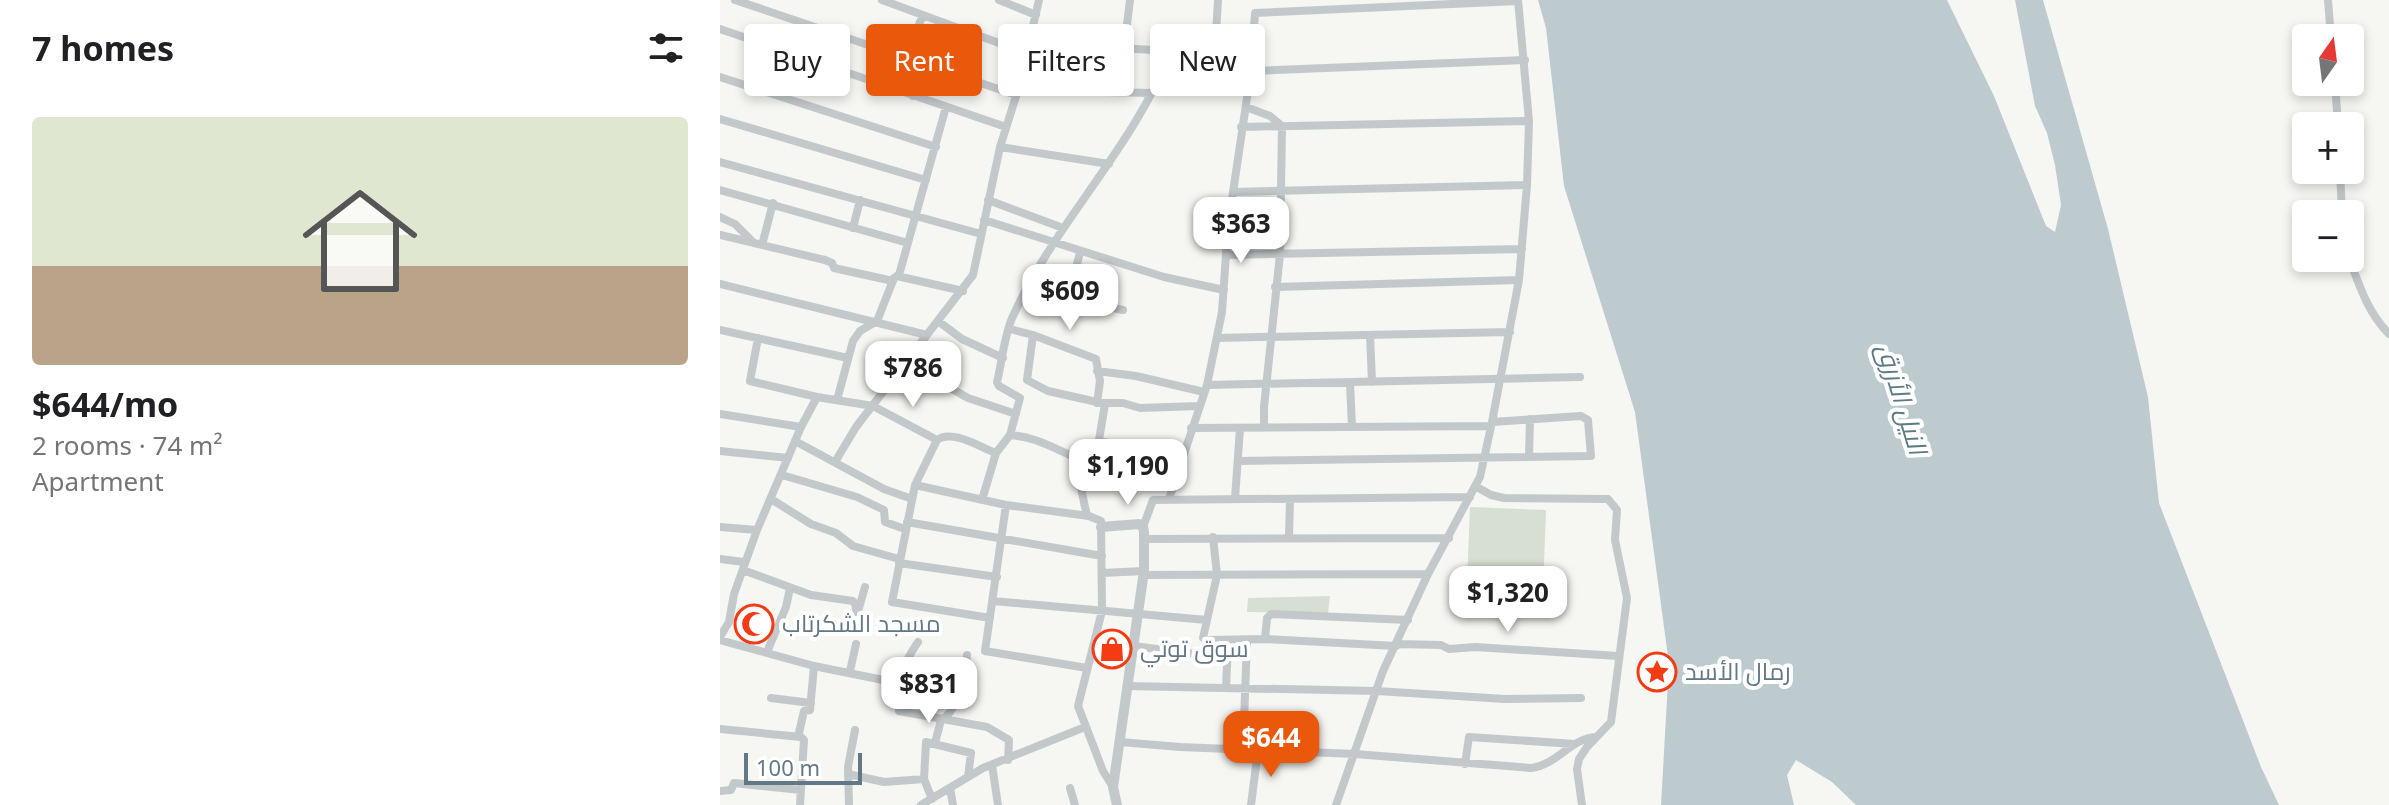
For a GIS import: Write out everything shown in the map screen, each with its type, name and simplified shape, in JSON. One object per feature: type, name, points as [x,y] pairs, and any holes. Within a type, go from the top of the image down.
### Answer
[{"type":"street","points":[[735,0],[866,44]]},
{"type":"street","points":[[882,0],[998,39]]},
{"type":"street","points":[[999,0],[1036,15]]},
{"type":"street","points":[[1034,24],[1039,0]]},
{"type":"street","points":[[1127,24],[1130,0]]},
{"type":"street","points":[[1215,24],[1218,0]]},
{"type":"street","points":[[1253,24],[1256,12],[1350,4],[1518,0],[1525,60],[1529,121],[1519,280],[1484,458],[1470,497],[1428,574],[1383,671],[1336,805]]},
{"type":"street","points":[[2328,0],[2330,24]]},
{"type":"street","points":[[919,24],[923,15]]},
{"type":"street","points":[[720,29],[866,80]]},
{"type":"street","points":[[1265,70],[1525,60]]},
{"type":"street","points":[[720,77],[936,147]]},
{"type":"street","points":[[982,500],[996,453],[1010,435],[1020,398],[998,385],[1011,320],[1052,243],[1127,137],[1150,95]]},
{"type":"street","points":[[913,96],[1006,127]]},
{"type":"street","points":[[835,462],[856,427],[973,275],[1000,147],[1016,96]]},
{"type":"street","points":[[1169,499],[1206,389],[1217,338],[1241,127],[1248,96]]},
{"type":"street","points":[[837,400],[856,334],[877,321],[895,278],[908,243],[946,107]]},
{"type":"street","points":[[1246,107],[1270,116],[1282,126]]},
{"type":"street","points":[[720,119],[926,180]]},
{"type":"street","points":[[1241,127],[1529,121]]},
{"type":"street","points":[[1264,427],[1280,254],[1282,126]]},
{"type":"street","points":[[1000,147],[1109,164]]},
{"type":"street","points":[[720,162],[981,234]]},
{"type":"street","points":[[1233,192],[1527,185]]},
{"type":"street","points":[[720,190],[908,243]]},
{"type":"street","points":[[853,228],[860,200]]},
{"type":"street","points":[[988,200],[1063,228]]},
{"type":"street","points":[[758,245],[773,203]]},
{"type":"street","points":[[720,217],[735,224],[758,245]]},
{"type":"street","points":[[984,220],[1192,286],[1224,290]]},
{"type":"street","points":[[720,235],[829,261],[834,268],[963,291]]},
{"type":"street","points":[[1226,255],[1522,249]]},
{"type":"street","points":[[1071,289],[1080,252]]},
{"type":"street","points":[[2354,272],[2373,317],[2389,334]]},
{"type":"street","points":[[1031,279],[1071,289],[1083,302],[1123,310]]},
{"type":"street","points":[[1275,287],[1519,280]]},
{"type":"street","points":[[720,284],[927,335]]},
{"type":"street","points":[[938,321],[962,339],[1003,358]]},
{"type":"street","points":[[1010,329],[1096,359],[1101,403],[1099,441],[1097,452],[1085,454],[1082,460],[1081,489],[1087,516]]},
{"type":"street","points":[[720,330],[848,358]]},
{"type":"street","points":[[1217,338],[1510,332]]},
{"type":"street","points":[[1033,335],[1027,380],[1048,391],[1140,408],[1198,406]]},
{"type":"street","points":[[1370,335],[1372,382]]},
{"type":"street","points":[[758,338],[750,381],[873,406],[937,440]]},
{"type":"street","points":[[905,362],[968,398],[1016,414]]},
{"type":"street","points":[[1097,371],[1206,389],[1580,377]]},
{"type":"street","points":[[1350,383],[1352,427]]},
{"type":"street","points":[[817,397],[757,530],[729,622],[720,638],[814,666],[898,683]]},
{"type":"street","points":[[720,414],[801,427]]},
{"type":"street","points":[[1191,428],[1492,424],[1581,416],[1588,420],[1591,456],[1238,461]]},
{"type":"street","points":[[1529,456],[1530,419]]},
{"type":"street","points":[[1235,499],[1240,428]]},
{"type":"street","points":[[1010,435],[1043,440],[1054,449],[1082,460]]},
{"type":"street","points":[[990,618],[892,602],[915,485],[937,440],[952,436],[996,453]]},
{"type":"street","points":[[795,441],[884,489],[912,499]]},
{"type":"street","points":[[1099,441],[1181,460]]},
{"type":"street","points":[[720,451],[788,458]]},
{"type":"street","points":[[782,475],[857,497],[884,510],[885,522],[1102,556]]},
{"type":"street","points":[[915,485],[1101,521],[1102,611],[1078,706],[1103,771],[1113,787],[1117,805]]},
{"type":"street","points":[[1475,486],[1504,498],[1608,499],[1617,510],[1617,550],[1627,598],[1611,722],[1579,759],[1577,769],[1582,805]]},
{"type":"street","points":[[1113,787],[1144,573],[1143,527],[1153,500],[1470,497]]},
{"type":"street","points":[[771,499],[811,524],[836,533],[853,546],[899,561],[997,577]]},
{"type":"street","points":[[1289,537],[1290,499]]},
{"type":"street","points":[[1006,505],[985,651],[1087,668]]},
{"type":"street","points":[[1101,527],[1136,524],[1143,527]]},
{"type":"street","points":[[720,527],[757,530]]},
{"type":"street","points":[[1213,537],[1217,575],[1203,638],[1208,640],[1441,645],[1449,649],[1475,647],[1618,656]]},
{"type":"street","points":[[1143,539],[1449,538]]},
{"type":"street","points":[[720,559],[811,595],[853,601],[856,608],[851,628]]},
{"type":"street","points":[[1102,573],[1428,574]]},
{"type":"street","points":[[856,608],[859,608],[865,587]]},
{"type":"street","points":[[767,652],[786,607],[790,588]]},
{"type":"street","points":[[993,601],[1207,620]]},
{"type":"street","points":[[1265,639],[1267,618],[1271,614],[1408,620]]},
{"type":"street","points":[[1095,641],[1203,655],[1208,640]]},
{"type":"street","points":[[1243,749],[1247,640]]},
{"type":"street","points":[[918,642],[904,664],[898,683],[899,711],[987,727],[1009,740],[1008,760]]},
{"type":"street","points":[[1226,688],[1228,642]]},
{"type":"street","points":[[850,671],[856,644]]},
{"type":"street","points":[[935,743],[941,720],[948,716],[960,693],[967,655]]},
{"type":"street","points":[[798,737],[804,711],[810,711],[814,666]]},
{"type":"street","points":[[1127,686],[1377,691],[1505,699],[1581,698]]},
{"type":"street","points":[[771,698],[811,703]]},
{"type":"street","points":[[921,805],[992,765],[1085,727]]},
{"type":"street","points":[[720,729],[804,740],[800,805]]},
{"type":"street","points":[[849,805],[848,774],[855,730]]},
{"type":"street","points":[[1465,764],[1469,737],[1575,744]]},
{"type":"street","points":[[1120,742],[1541,767],[1586,737],[1596,737]]},
{"type":"street","points":[[932,799],[924,779],[925,743],[971,753],[968,777]]},
{"type":"street","points":[[1251,805],[1258,750]]},
{"type":"street","points":[[992,765],[998,805]]},
{"type":"street","points":[[848,774],[884,782],[924,779]]},
{"type":"street","points":[[720,791],[731,790],[734,783],[801,790]]},
{"type":"street","points":[[950,788],[953,805]]},
{"type":"street","points":[[1070,788],[1075,805]]},
{"type":"shaded area","points":[[1470,507],[1546,510],[1542,615],[1466,612]]},
{"type":"shaded area","points":[[1330,596],[1328,613],[1247,612],[1248,598]]},
{"type":"water","name":"النيل الأزرق","points":[[1538,0],[1947,0],[1994,96],[2046,226],[2055,232],[2061,205],[2055,165],[2047,133],[2035,106],[2015,0],[2043,0],[2108,229],[2148,397],[2159,503],[2261,767],[2279,805],[1856,805],[1832,782],[1796,760],[1787,775],[1794,805],[1661,805],[1669,664],[1635,412],[1564,186],[1546,28]]},
{"type":"place","name":"مسجد الشكرتاب","points":[[754,624]]},
{"type":"place","name":"سوق توتي","points":[[1112,649]]},
{"type":"place","name":"رمال الأسد","points":[[1657,672]]}]
